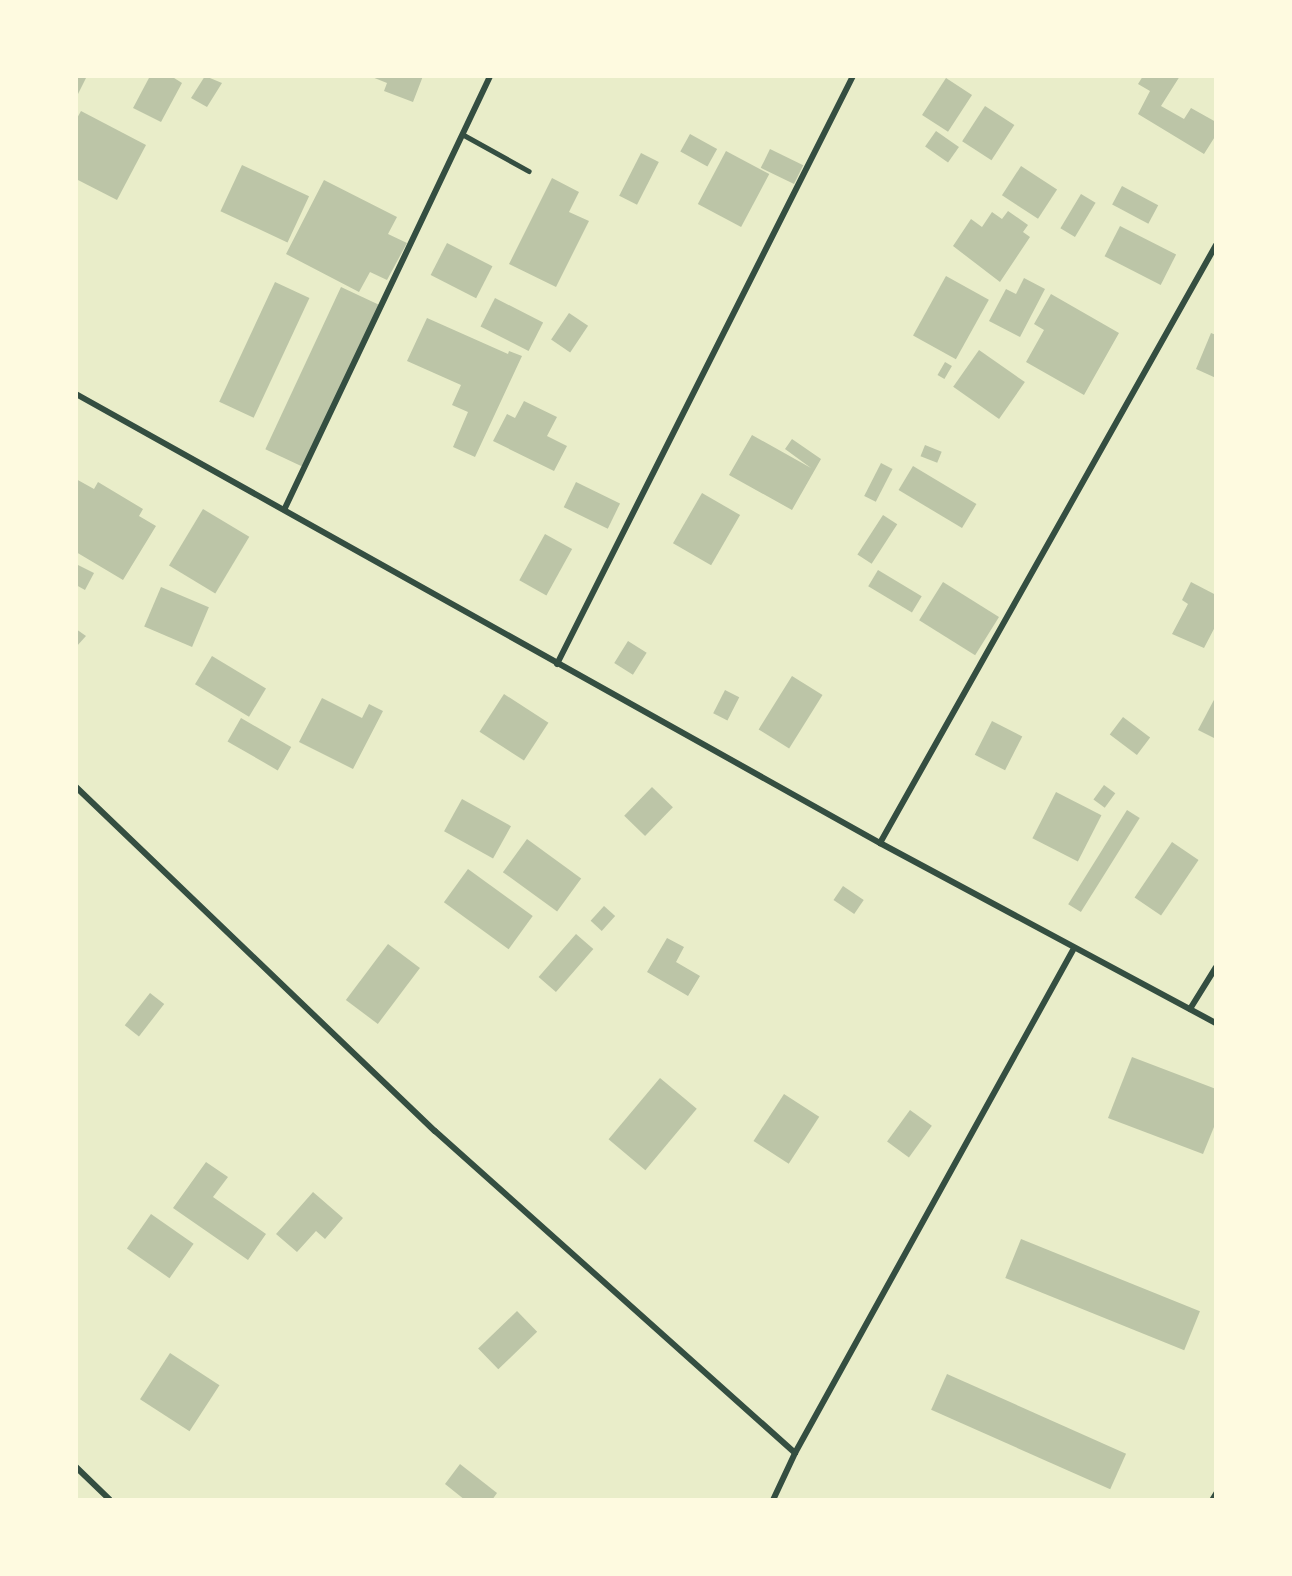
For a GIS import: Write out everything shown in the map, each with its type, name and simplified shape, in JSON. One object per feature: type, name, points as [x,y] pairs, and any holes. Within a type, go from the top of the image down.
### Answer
[{"type":"street","points":[[285,508],[464,135],[490,76]]},
{"type":"street","points":[[557,664],[853,76]]},
{"type":"street","points":[[880,843],[1215,245]]},
{"type":"street","points":[[76,394],[285,508],[557,664],[1073,950],[1215,1023]]},
{"type":"street","points":[[76,787],[435,1131],[795,1453]]},
{"type":"street","points":[[773,1500],[795,1453],[1073,950]]},
{"type":"street","points":[[1190,1009],[1215,967]]},
{"type":"street","points":[[76,1467],[110,1500]]},
{"type":"lane","points":[[464,135],[529,171]]},
{"type":"path","points":[[1212,1500],[1215,1491]]},
{"type":"building","points":[[76,76],[87,76],[78,94],[76,93]]},
{"type":"building","points":[[150,76],[171,76],[182,83],[161,122],[133,108]]},
{"type":"building","points":[[205,76],[222,83],[207,107],[191,98]]},
{"type":"building","points":[[423,76],[413,102],[384,91],[387,83],[372,77]]},
{"type":"building","points":[[1143,76],[1180,76],[1161,106],[1184,119],[1191,108],[1216,122],[1216,135],[1204,154],[1138,114],[1150,91],[1138,84]]},
{"type":"building","points":[[946,78],[972,95],[948,132],[922,115]]},
{"type":"building","points":[[985,106],[1014,125],[991,160],[962,141]]},
{"type":"building","points":[[81,111],[146,145],[117,200],[76,179],[76,120]]},
{"type":"building","points":[[936,131],[959,147],[948,163],[925,147]]},
{"type":"building","points":[[690,134],[717,149],[707,167],[680,151]]},
{"type":"building","points":[[770,149],[803,165],[794,184],[761,168]]},
{"type":"building","points":[[726,151],[769,174],[741,227],[698,204]]},
{"type":"building","points":[[641,153],[659,162],[637,205],[619,196]]},
{"type":"building","points":[[242,165],[309,196],[288,242],[220,211]]},
{"type":"building","points":[[1021,166],[1057,189],[1038,219],[1002,195]]},
{"type":"building","points":[[552,178],[579,192],[569,212],[589,221],[556,287],[509,264]]},
{"type":"building","points":[[324,180],[397,217],[388,234],[407,243],[387,280],[370,272],[359,292],[286,254]]},
{"type":"building","points":[[1122,186],[1158,205],[1148,224],[1112,205]]},
{"type":"building","points":[[1081,194],[1096,203],[1075,237],[1060,228]]},
{"type":"building","points":[[1008,211],[1028,225],[1023,232],[1030,237],[1000,282],[953,246],[971,219],[982,227],[992,212],[1002,219]]},
{"type":"building","points":[[1120,226],[1176,255],[1161,285],[1105,256]]},
{"type":"building","points":[[447,243],[492,266],[476,298],[431,275]]},
{"type":"building","points":[[946,276],[989,300],[956,359],[913,335]]},
{"type":"building","points":[[1024,278],[1045,289],[1020,337],[989,321],[1006,289],[1016,294]]},
{"type":"building","points":[[275,282],[309,298],[254,418],[219,402]]},
{"type":"building","points":[[341,287],[380,305],[304,467],[265,449]]},
{"type":"building","points":[[1051,294],[1119,333],[1084,395],[1026,362],[1044,330],[1034,324]]},
{"type":"building","points":[[495,298],[543,323],[529,351],[480,327]]},
{"type":"building","points":[[569,313],[588,326],[570,352],[551,340]]},
{"type":"building","points":[[427,318],[508,354],[509,351],[522,356],[475,457],[453,447],[468,412],[452,405],[461,385],[407,361]]},
{"type":"building","points":[[1211,333],[1216,335],[1216,378],[1196,369]]},
{"type":"building","points":[[979,350],[1025,382],[999,419],[953,387]]},
{"type":"building","points":[[945,362],[952,366],[944,379],[938,375]]},
{"type":"building","points":[[524,401],[557,417],[547,436],[567,446],[554,471],[493,441],[507,414],[515,418]]},
{"type":"building","points":[[752,435],[811,468],[785,449],[792,439],[821,459],[792,510],[729,475]]},
{"type":"building","points":[[925,445],[942,452],[937,463],[921,456]]},
{"type":"building","points":[[881,463],[893,469],[876,502],[864,496]]},
{"type":"building","points":[[913,466],[976,504],[962,528],[899,490]]},
{"type":"building","points":[[76,479],[94,489],[98,482],[143,509],[139,516],[156,526],[123,580],[76,552]]},
{"type":"building","points":[[576,482],[620,503],[608,529],[564,507]]},
{"type":"building","points":[[702,493],[740,515],[711,565],[673,543]]},
{"type":"building","points":[[203,509],[249,537],[215,593],[169,566]]},
{"type":"building","points":[[883,515],[897,524],[872,564],[857,554]]},
{"type":"building","points":[[545,534],[572,549],[546,595],[519,580]]},
{"type":"building","points":[[76,564],[94,573],[85,590],[76,585]]},
{"type":"building","points":[[878,570],[922,596],[912,613],[868,586]]},
{"type":"building","points":[[943,582],[999,617],[975,655],[919,620]]},
{"type":"building","points":[[1191,582],[1216,595],[1216,625],[1204,648],[1172,634],[1188,604],[1182,600]]},
{"type":"building","points":[[161,587],[209,607],[192,647],[144,627]]},
{"type":"building","points":[[76,629],[86,636],[76,647]]},
{"type":"building","points":[[628,641],[647,653],[633,675],[614,663]]},
{"type":"building","points":[[212,656],[266,688],[249,717],[195,684]]},
{"type":"building","points":[[792,676],[823,695],[789,749],[759,729]]},
{"type":"building","points":[[725,690],[739,697],[727,720],[713,713]]},
{"type":"building","points":[[504,694],[548,723],[524,761],[479,732]]},
{"type":"building","points":[[1216,696],[1216,739],[1198,730]]},
{"type":"building","points":[[322,698],[362,718],[369,704],[383,711],[353,769],[299,742]]},
{"type":"building","points":[[1123,717],[1150,737],[1137,755],[1110,735]]},
{"type":"building","points":[[241,718],[291,747],[278,770],[227,741]]},
{"type":"building","points":[[992,721],[1022,736],[1005,770],[975,755]]},
{"type":"building","points":[[1104,785],[1115,793],[1105,808],[1093,800]]},
{"type":"building","points":[[652,787],[673,807],[645,836],[624,816]]},
{"type":"building","points":[[1056,792],[1101,815],[1078,861],[1032,838]]},
{"type":"building","points":[[462,799],[511,826],[493,859],[444,831]]},
{"type":"building","points":[[1127,810],[1140,818],[1081,912],[1068,904]]},
{"type":"building","points":[[527,839],[581,878],[557,912],[503,872]]},
{"type":"building","points":[[1172,842],[1199,860],[1161,915],[1135,898]]},
{"type":"building","points":[[468,869],[533,916],[509,949],[444,902]]},
{"type":"building","points":[[843,886],[864,900],[854,914],[833,900]]},
{"type":"building","points":[[604,906],[615,916],[602,931],[591,921]]},
{"type":"building","points":[[576,934],[593,949],[556,992],[539,977]]},
{"type":"building","points":[[667,938],[684,947],[676,962],[700,976],[688,996],[647,972]]},
{"type":"building","points":[[388,944],[420,968],[378,1024],[346,1000]]},
{"type":"building","points":[[150,993],[164,1004],[139,1036],[125,1025]]},
{"type":"building","points":[[1132,1057],[1216,1089],[1216,1122],[1203,1154],[1108,1118]]},
{"type":"building","points":[[660,1078],[697,1109],[645,1170],[609,1139]]},
{"type":"building","points":[[784,1094],[819,1117],[789,1164],[754,1141]]},
{"type":"building","points":[[910,1110],[932,1126],[909,1157],[887,1142]]},
{"type":"building","points":[[206,1162],[228,1177],[213,1197],[266,1234],[248,1260],[173,1208]]},
{"type":"building","points":[[313,1192],[343,1218],[325,1239],[316,1231],[297,1252],[276,1234]]},
{"type":"building","points":[[151,1214],[194,1244],[170,1278],[127,1248]]},
{"type":"building","points":[[1021,1239],[1200,1311],[1184,1350],[1005,1278]]},
{"type":"building","points":[[517,1311],[537,1332],[498,1369],[478,1349]]},
{"type":"building","points":[[170,1353],[219,1385],[190,1431],[140,1399]]},
{"type":"building","points":[[947,1374],[1126,1454],[1110,1489],[931,1410]]},
{"type":"building","points":[[460,1464],[497,1493],[492,1500],[465,1500],[445,1484]]}]
